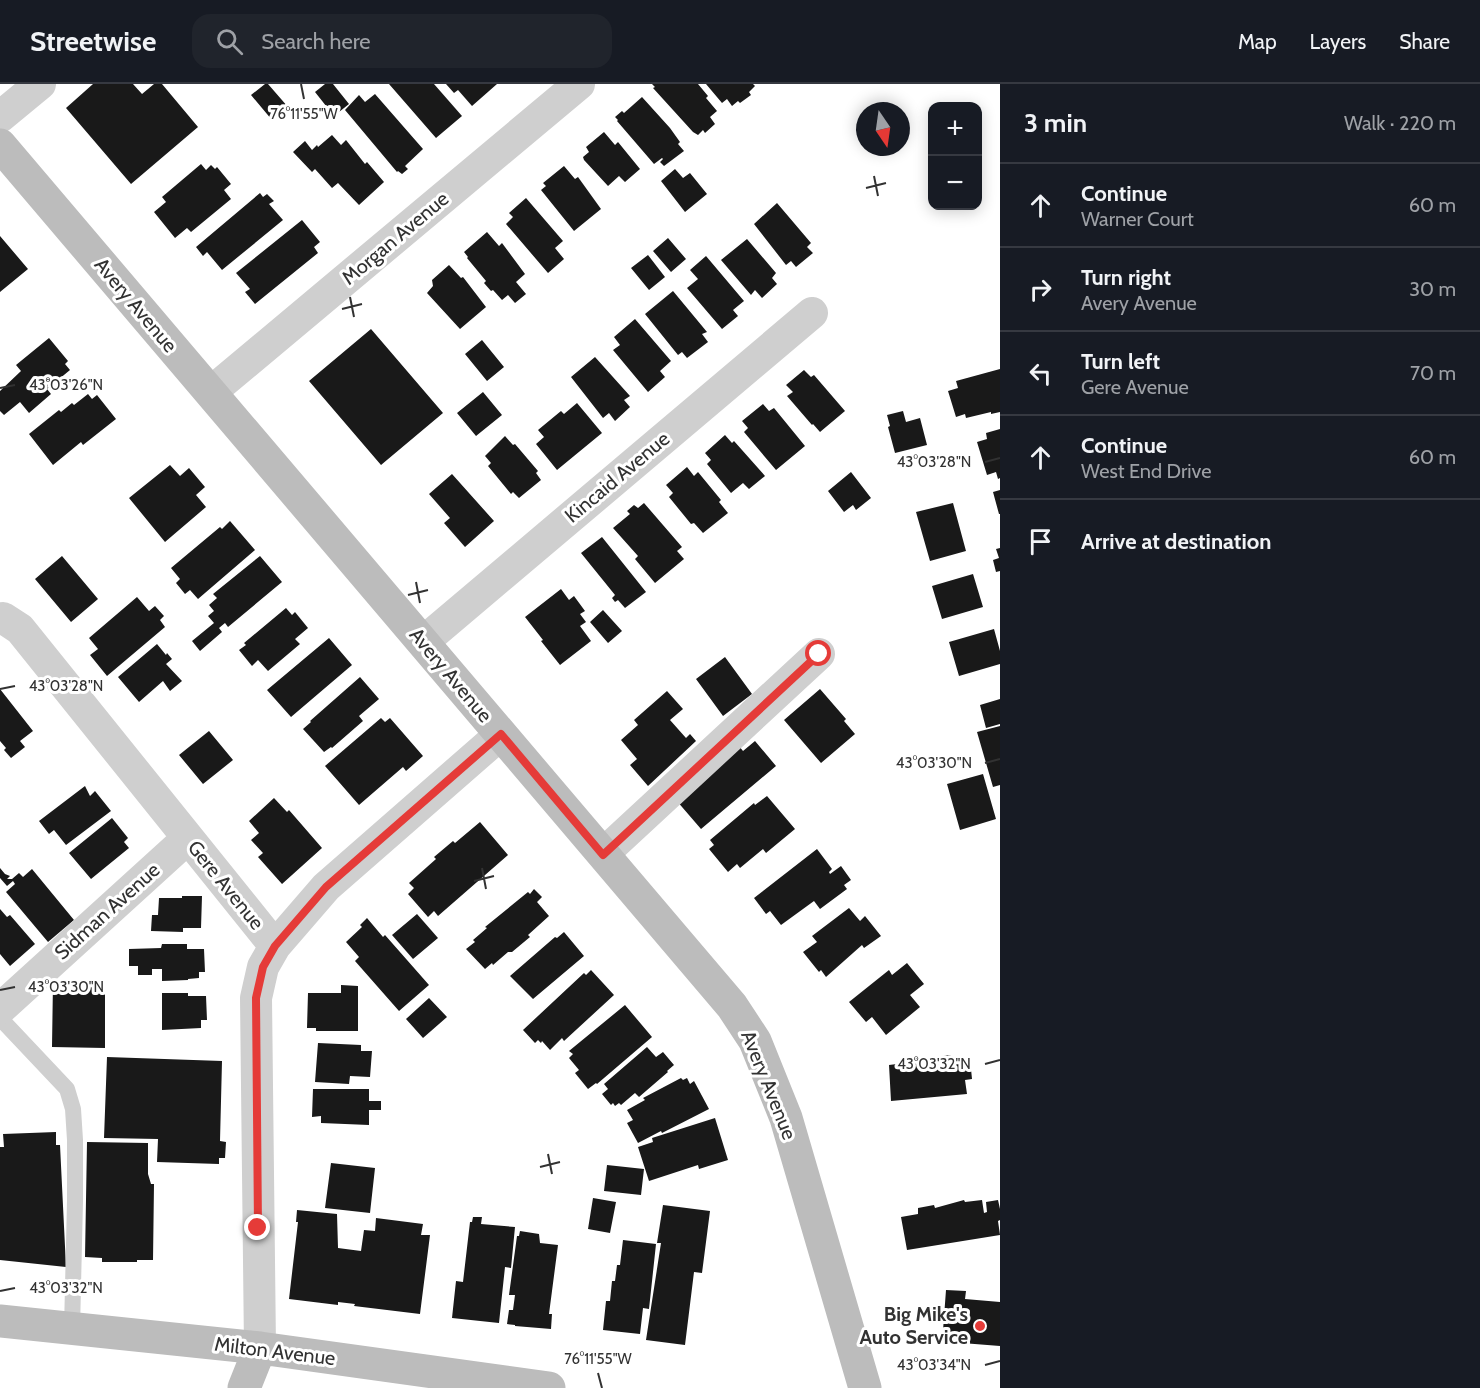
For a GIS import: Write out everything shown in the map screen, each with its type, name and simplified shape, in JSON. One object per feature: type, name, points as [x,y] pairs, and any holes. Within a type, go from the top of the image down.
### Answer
[{"type":"street","points":[[0,117],[40,84]]},
{"type":"street","name":"Morgan Avenue","points":[[211,392],[579,84]]},
{"type":"street","name":"Avery Avenue","points":[[0,145],[732,1006],[755,1041],[786,1118],[865,1388]]},
{"type":"street","name":"Kincaid Avenue","points":[[423,642],[812,313]]},
{"type":"street","name":"Gere Avenue","points":[[0,619],[3,618],[20,629],[275,946],[326,887],[501,734]]},
{"type":"street","points":[[603,855],[819,654]]},
{"type":"street","name":"Sidman Avenue","points":[[0,1009],[188,838]]},
{"type":"street","points":[[244,1388],[260,1348],[256,998],[263,967],[275,946]]},
{"type":"street","name":"Milton Avenue","points":[[0,1321],[260,1348],[549,1388]]},
{"type":"lane","points":[[0,1018],[67,1089],[73,1109],[75,1201],[72,1329]]},
{"type":"building","points":[[93,84],[133,84],[142,94],[154,84],[162,84],[198,127],[131,184],[66,108]]},
{"type":"building","points":[[268,84],[288,107],[272,120],[251,95]]},
{"type":"building","points":[[325,84],[333,84],[349,104],[334,116],[315,92]]},
{"type":"building","points":[[389,84],[434,84],[462,116],[436,138]]},
{"type":"building","points":[[446,84],[497,84],[472,106],[458,90],[454,93]]},
{"type":"building","points":[[652,84],[698,84],[717,111],[710,117],[715,124],[705,133],[703,130],[698,135],[693,132],[653,88],[655,87]]},
{"type":"building","points":[[706,84],[753,84],[755,86],[749,92],[751,95],[732,106],[727,99],[722,103]]},
{"type":"building","points":[[375,94],[423,149],[405,166],[408,169],[402,174],[397,172],[345,110],[359,95],[365,102]]},
{"type":"building","points":[[642,97],[670,128],[684,151],[664,166],[660,162],[662,158],[654,164],[615,117],[622,111],[624,113]]},
{"type":"building","points":[[604,132],[615,145],[618,142],[640,169],[625,182],[619,176],[608,186],[584,160],[583,157],[589,152],[586,147]]},
{"type":"building","points":[[332,135],[341,145],[346,140],[365,164],[367,162],[384,182],[359,205],[338,183],[332,188],[315,169],[312,172],[293,152],[305,141],[312,150]]},
{"type":"building","points":[[201,164],[206,170],[211,165],[215,169],[217,167],[231,184],[224,190],[231,199],[191,232],[187,228],[175,238],[154,212],[166,202],[162,197]]},
{"type":"building","points":[[564,166],[575,179],[578,177],[601,209],[574,231],[541,190],[546,186],[543,183]]},
{"type":"building","points":[[675,169],[683,178],[690,173],[707,194],[685,212],[661,181]]},
{"type":"building","points":[[260,193],[263,197],[267,194],[274,201],[269,204],[283,220],[222,270],[207,252],[203,256],[196,247]]},
{"type":"building","points":[[526,198],[563,241],[555,248],[564,259],[548,273],[506,224],[513,217],[509,213]]},
{"type":"building","points":[[777,203],[811,243],[807,247],[813,253],[796,267],[791,261],[786,265],[754,224]]},
{"type":"building","points":[[302,220],[320,242],[314,247],[318,253],[255,304],[245,292],[250,289],[236,273]]},
{"type":"building","points":[[487,232],[499,246],[502,243],[525,274],[516,282],[526,294],[515,303],[508,295],[502,300],[493,290],[491,291],[464,252]]},
{"type":"building","points":[[0,236],[28,269],[0,292]]},
{"type":"building","points":[[668,238],[686,259],[671,272],[653,251]]},
{"type":"building","points":[[747,239],[776,273],[772,278],[777,284],[762,298],[755,290],[751,295],[721,260]]},
{"type":"building","points":[[648,255],[665,277],[649,290],[631,268]]},
{"type":"building","points":[[706,256],[744,301],[733,310],[738,316],[722,329],[687,288],[698,279],[690,270]]},
{"type":"building","points":[[449,265],[461,278],[463,277],[486,307],[460,329],[427,293],[433,286],[432,280]]},
{"type":"building","points":[[673,291],[707,332],[702,334],[708,342],[687,358],[682,352],[678,355],[645,314]]},
{"type":"building","points":[[635,319],[671,361],[660,371],[665,377],[648,392],[613,350],[620,345],[614,337]]},
{"type":"building","points":[[371,329],[443,413],[381,465],[309,381]]},
{"type":"building","points":[[49,338],[68,361],[65,364],[70,370],[47,389],[51,394],[29,413],[20,402],[4,415],[0,411],[0,391],[21,371],[16,365]]},
{"type":"building","points":[[482,340],[504,367],[487,381],[465,354]]},
{"type":"building","points":[[595,357],[630,396],[624,400],[630,407],[615,421],[609,413],[603,418],[571,377]]},
{"type":"building","points":[[1000,369],[1000,412],[966,418],[965,414],[956,417],[948,391],[958,388],[956,381]]},
{"type":"building","points":[[804,370],[811,377],[814,375],[845,411],[820,432],[787,396],[793,392],[786,385]]},
{"type":"building","points":[[483,392],[502,415],[476,436],[457,413]]},
{"type":"building","points":[[88,394],[92,399],[97,395],[116,419],[83,445],[81,442],[53,465],[29,434],[59,410],[61,412],[72,403],[74,405]]},
{"type":"building","points":[[577,403],[602,433],[557,470],[536,444],[544,437],[538,430],[561,411],[564,414]]},
{"type":"building","points":[[763,404],[769,411],[774,408],[805,446],[776,470],[744,432],[748,428],[742,421]]},
{"type":"building","points":[[903,411],[906,422],[920,418],[927,445],[895,453],[887,415]]},
{"type":"building","points":[[1000,429],[1000,478],[998,479],[996,472],[987,475],[977,442],[987,439],[986,433]]},
{"type":"building","points":[[725,435],[732,443],[734,441],[765,476],[749,489],[743,483],[731,493],[707,464],[711,460],[705,453]]},
{"type":"building","points":[[505,436],[538,471],[536,473],[541,480],[519,498],[513,492],[511,494],[488,466],[491,463],[485,456]]},
{"type":"building","points":[[170,465],[180,476],[189,468],[205,487],[196,495],[206,507],[165,542],[129,498]]},
{"type":"building","points":[[687,467],[694,476],[698,472],[721,500],[719,502],[728,513],[703,533],[694,523],[691,524],[669,497],[673,493],[666,485]]},
{"type":"building","points":[[851,472],[871,498],[856,510],[853,505],[844,512],[828,491]]},
{"type":"building","points":[[452,474],[494,521],[465,547],[444,523],[450,518],[429,494]]},
{"type":"building","points":[[1000,490],[1000,514],[999,514],[993,492]]},
{"type":"building","points":[[644,503],[682,547],[677,551],[684,559],[655,583],[635,559],[638,556],[613,528],[630,514],[627,511],[634,505],[638,508]]},
{"type":"building","points":[[953,503],[966,551],[930,561],[916,512]]},
{"type":"building","points":[[230,521],[255,550],[198,599],[190,590],[185,594],[176,583],[180,579],[171,568]]},
{"type":"building","points":[[602,537],[646,592],[625,608],[618,600],[615,602],[612,598],[615,595],[581,553]]},
{"type":"building","points":[[1000,548],[1000,571],[996,572],[993,560],[999,558],[996,549]]},
{"type":"building","points":[[62,556],[98,599],[71,622],[35,579]]},
{"type":"building","points":[[260,556],[282,582],[228,627],[225,623],[219,628],[222,632],[200,651],[192,641],[214,623],[208,616],[214,611],[209,605],[217,598],[213,594]]},
{"type":"building","points":[[973,574],[983,607],[942,619],[932,586]]},
{"type":"building","points":[[561,589],[569,600],[574,596],[585,611],[580,614],[586,622],[580,626],[591,641],[560,665],[525,617]]},
{"type":"building","points":[[137,597],[149,611],[155,606],[164,616],[160,620],[165,627],[107,676],[90,655],[98,649],[89,638]]},
{"type":"building","points":[[286,608],[292,615],[295,612],[308,628],[295,639],[300,644],[268,671],[258,660],[252,666],[239,650],[246,645],[244,643]]},
{"type":"building","points":[[603,610],[622,631],[608,643],[590,622]]},
{"type":"building","points":[[994,629],[1000,651],[1000,664],[959,676],[949,642]]},
{"type":"building","points":[[329,638],[352,665],[291,717],[267,690]]},
{"type":"building","points":[[157,644],[172,659],[166,664],[182,681],[170,691],[163,681],[139,702],[118,677]]},
{"type":"building","points":[[725,657],[752,694],[723,716],[696,679]]},
{"type":"building","points":[[360,677],[379,699],[359,716],[363,721],[332,748],[324,752],[303,729]]},
{"type":"building","points":[[0,689],[33,731],[20,741],[25,747],[11,758],[0,741]]},
{"type":"building","points":[[820,689],[846,719],[844,721],[855,734],[821,763],[784,720]]},
{"type":"building","points":[[667,691],[683,709],[670,720],[686,738],[690,734],[696,741],[648,786],[630,765],[637,759],[621,740],[638,725],[634,720]]},
{"type":"building","points":[[1000,699],[1000,724],[986,728],[980,705]]},
{"type":"building","points":[[381,718],[385,722],[390,718],[423,756],[406,771],[403,767],[359,805],[325,766]]},
{"type":"building","points":[[1000,726],[1000,785],[993,787],[977,732]]},
{"type":"building","points":[[209,731],[233,760],[203,784],[179,755]]},
{"type":"building","points":[[755,741],[776,766],[701,829],[676,800],[739,746],[743,751]]},
{"type":"building","points":[[983,774],[996,819],[960,830],[947,784]]},
{"type":"building","points":[[85,786],[90,796],[95,791],[111,811],[66,845],[54,830],[49,834],[39,821]]},
{"type":"building","points":[[767,796],[795,829],[766,853],[763,849],[740,868],[737,864],[728,872],[709,849],[714,845],[710,840],[754,803],[755,805]]},
{"type":"building","points":[[274,798],[287,812],[289,810],[322,848],[282,884],[258,857],[263,853],[251,840],[259,833],[249,821]]},
{"type":"building","points":[[112,818],[128,838],[124,842],[129,848],[91,879],[69,853]]},
{"type":"building","points":[[480,822],[508,855],[438,916],[434,911],[428,917],[408,894],[414,888],[409,883],[436,859],[434,857]]},
{"type":"building","points":[[817,849],[832,869],[830,874],[841,866],[851,880],[844,885],[847,889],[820,909],[814,901],[781,925],[770,911],[766,914],[754,898]]},
{"type":"building","points":[[0,868],[10,876],[7,879],[12,879],[19,873],[23,877],[32,869],[74,920],[48,942],[6,892],[15,884],[13,881],[7,886],[0,878]]},
{"type":"building","points":[[534,889],[542,897],[537,902],[549,916],[528,935],[530,937],[512,952],[508,952],[485,969],[466,949],[487,928],[485,927]]},
{"type":"building","points":[[182,896],[202,896],[201,928],[183,928],[183,932],[151,931],[152,915],[158,915],[159,898],[182,898]]},
{"type":"building","points":[[849,908],[860,921],[865,916],[881,936],[864,948],[862,945],[826,977],[803,952],[817,942],[812,936]]},
{"type":"building","points":[[0,909],[7,917],[10,915],[35,944],[10,966],[0,954]]},
{"type":"building","points":[[417,914],[438,938],[413,959],[392,935]]},
{"type":"building","points":[[367,918],[429,985],[399,1011],[355,961],[359,957],[346,942],[362,927],[360,925]]},
{"type":"building","points":[[564,932],[584,956],[533,999],[510,976],[555,937],[557,938]]},
{"type":"building","points":[[162,944],[187,944],[187,949],[204,949],[205,972],[199,972],[199,978],[162,981],[162,969],[152,969],[152,975],[138,975],[138,966],[129,966],[129,949],[161,948]]},
{"type":"building","points":[[907,963],[924,984],[910,995],[920,1007],[886,1035],[872,1017],[866,1022],[849,1002],[889,970],[892,975]]},
{"type":"building","points":[[591,970],[614,995],[564,1041],[562,1038],[550,1050],[542,1041],[541,1043],[538,1040],[535,1043],[523,1030],[584,973],[586,975]]},
{"type":"building","points":[[53,982],[105,983],[105,1048],[52,1047]]},
{"type":"building","points":[[341,985],[358,986],[358,1031],[316,1031],[316,1028],[307,1028],[308,993],[341,993]]},
{"type":"building","points":[[162,993],[206,996],[207,1020],[201,1020],[201,1028],[162,1030]]},
{"type":"building","points":[[429,998],[447,1017],[423,1038],[406,1019]]},
{"type":"building","points":[[625,1005],[652,1037],[588,1089],[575,1073],[579,1070],[569,1058],[573,1054],[569,1051]]},
{"type":"building","points":[[318,1043],[361,1045],[361,1051],[372,1051],[370,1077],[350,1076],[349,1084],[315,1082]]},
{"type":"building","points":[[647,1047],[656,1057],[663,1052],[674,1065],[639,1097],[635,1093],[621,1105],[619,1103],[615,1106],[613,1103],[611,1105],[602,1094],[608,1089],[604,1084]]},
{"type":"building","points":[[951,1055],[951,1059],[963,1057],[963,1060],[970,1059],[972,1079],[965,1080],[967,1094],[891,1101],[889,1065],[913,1062],[913,1059]]},
{"type":"building","points":[[107,1057],[222,1061],[220,1141],[226,1142],[225,1158],[219,1158],[219,1164],[157,1162],[158,1139],[104,1138]]},
{"type":"building","points":[[681,1078],[683,1080],[687,1078],[690,1084],[694,1081],[709,1109],[638,1143],[627,1123],[633,1120],[627,1110],[645,1100],[643,1098]]},
{"type":"building","points":[[313,1089],[369,1089],[369,1101],[381,1101],[381,1110],[369,1110],[369,1125],[321,1123],[321,1116],[312,1117]]},
{"type":"building","points":[[715,1118],[728,1160],[699,1169],[698,1165],[649,1181],[638,1147],[653,1142],[652,1138]]},
{"type":"building","points":[[56,1132],[56,1145],[60,1145],[66,1267],[0,1260],[0,1147],[4,1147],[3,1134]]},
{"type":"building","points":[[87,1142],[148,1143],[148,1174],[151,1184],[154,1184],[153,1260],[102,1262],[102,1258],[85,1257]]},
{"type":"building","points":[[331,1163],[375,1168],[370,1213],[325,1208]]},
{"type":"building","points":[[607,1165],[644,1169],[641,1195],[604,1191]]},
{"type":"building","points":[[593,1198],[616,1202],[610,1233],[588,1229]]},
{"type":"building","points":[[964,1200],[965,1202],[982,1200],[984,1213],[987,1212],[986,1202],[998,1200],[1000,1235],[907,1250],[901,1217],[918,1214],[918,1208],[934,1205],[935,1208]]},
{"type":"building","points":[[663,1205],[710,1211],[702,1273],[694,1272],[685,1345],[646,1340],[661,1243],[657,1243]]},
{"type":"building","points":[[297,1210],[337,1214],[338,1248],[361,1251],[364,1230],[375,1231],[376,1218],[423,1224],[421,1235],[430,1235],[420,1314],[338,1302],[338,1305],[289,1299],[298,1222],[296,1222]]},
{"type":"building","points":[[473,1217],[482,1217],[481,1224],[515,1227],[511,1268],[505,1267],[499,1323],[452,1318],[456,1281],[463,1282],[470,1222]]},
{"type":"building","points":[[520,1231],[539,1234],[540,1243],[558,1245],[549,1314],[552,1314],[551,1329],[507,1324],[509,1310],[513,1310],[515,1295],[509,1295],[517,1236]]},
{"type":"building","points":[[623,1240],[656,1244],[649,1309],[643,1308],[640,1334],[603,1330],[606,1301],[610,1301],[612,1281],[615,1281],[617,1265],[620,1265]]},
{"type":"building","points":[[946,1290],[966,1291],[965,1299],[1000,1302],[1000,1346],[942,1344]]},
{"type":"place","name":"Big Mike's Auto Service","points":[[980,1326]]},
{"type":"route","points":[[258,1228],[256,998],[263,967],[275,946],[326,887],[501,734],[603,855],[819,654]]}]
